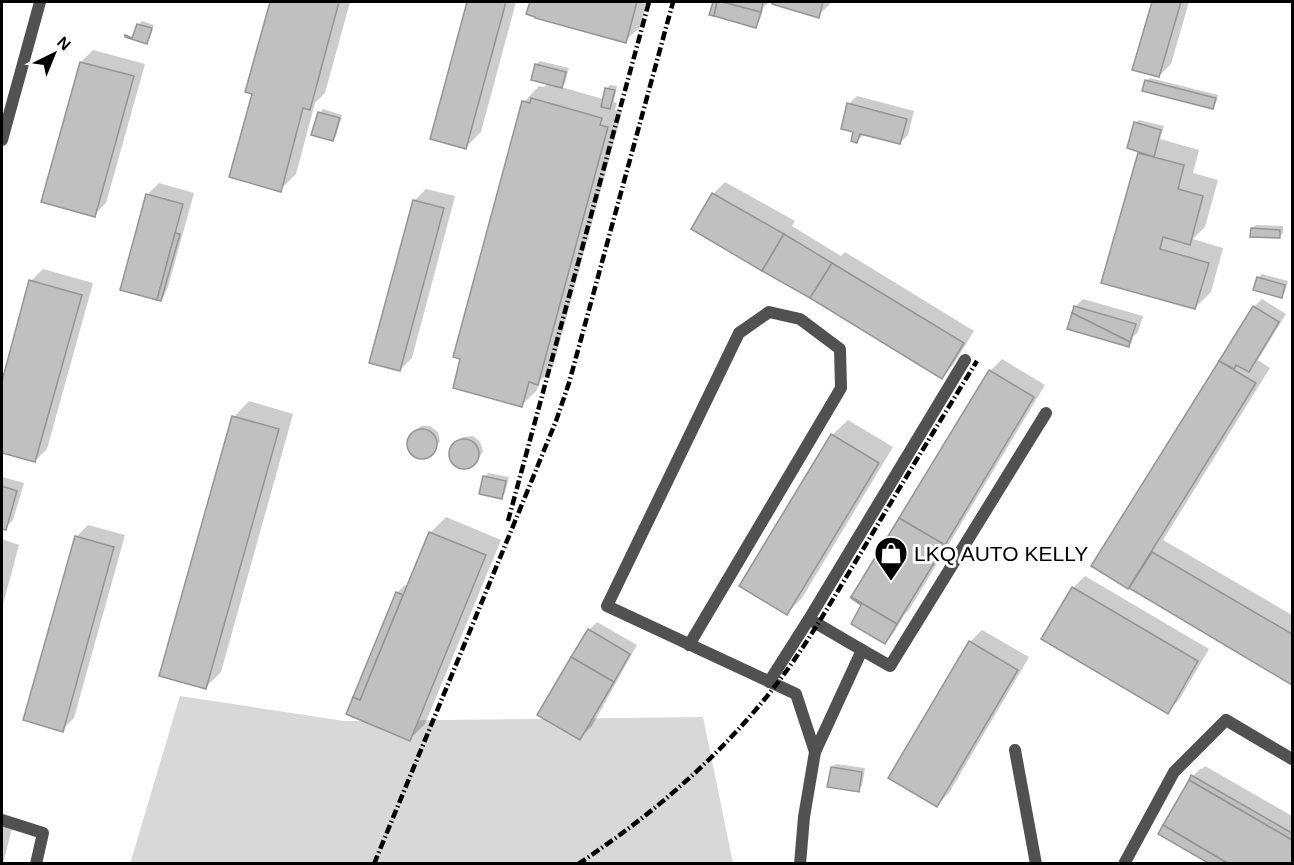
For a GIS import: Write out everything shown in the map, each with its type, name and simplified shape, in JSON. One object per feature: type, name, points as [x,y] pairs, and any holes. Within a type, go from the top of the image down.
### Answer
[{"type":"street","points":[[2,140],[40,2]]},
{"type":"street","points":[[689,645],[841,388],[840,349],[800,319],[769,312],[739,333],[607,606],[689,645],[796,694],[815,752]]},
{"type":"street","points":[[769,682],[965,360]]},
{"type":"street","points":[[809,619],[890,666],[1046,413]]},
{"type":"street","points":[[800,864],[804,817],[815,752],[862,650]]},
{"type":"street","points":[[1124,864],[1174,772],[1226,720],[1293,759]]},
{"type":"street","points":[[1015,750],[1036,864]]},
{"type":"street","points":[[2,820],[43,833],[36,864]]},
{"type":"shaded area","points":[[180,696],[344,721],[703,717],[733,863],[130,864]]},
{"type":"building","points":[[270,2],[339,2],[310,110],[303,108],[281,192],[229,177],[252,94],[245,92]]},
{"type":"building","points":[[467,2],[506,2],[466,149],[430,139]]},
{"type":"building","points":[[530,2],[637,2],[626,43],[535,18],[526,14]]},
{"type":"building","points":[[713,2],[717,2],[714,16],[709,15]]},
{"type":"building","points":[[717,2],[761,12],[756,28],[714,16]]},
{"type":"building","points":[[723,2],[763,2],[761,12]]},
{"type":"building","points":[[773,2],[823,2],[819,18],[772,4]]},
{"type":"building","points":[[1152,2],[1181,2],[1159,77],[1132,70]]},
{"type":"building","points":[[137,24],[152,28],[147,44],[125,37],[125,35],[132,38]]},
{"type":"building","points":[[80,62],[134,76],[95,217],[41,202]]},
{"type":"building","points":[[535,64],[566,72],[562,88],[531,80]]},
{"type":"building","points":[[1145,80],[1216,98],[1213,109],[1142,91]]},
{"type":"building","points":[[605,88],[615,90],[610,109],[601,107]]},
{"type":"building","points":[[531,98],[602,118],[600,125],[608,127],[538,385],[529,382],[522,407],[453,388],[460,359],[453,357],[522,101],[530,103]]},
{"type":"building","points":[[847,103],[907,119],[900,144],[860,134],[857,143],[851,141],[853,132],[841,129]]},
{"type":"building","points":[[318,112],[340,118],[333,141],[311,135]]},
{"type":"building","points":[[1134,122],[1161,130],[1154,157],[1127,148]]},
{"type":"building","points":[[1138,153],[1184,165],[1178,189],[1203,196],[1190,245],[1163,237],[1160,249],[1209,263],[1195,309],[1101,283]]},
{"type":"building","points":[[712,193],[784,234],[762,271],[691,229]]},
{"type":"building","points":[[146,194],[183,204],[157,300],[120,290]]},
{"type":"building","points":[[413,200],[444,208],[400,371],[369,363]]},
{"type":"building","points":[[1251,228],[1280,230],[1280,238],[1250,237]]},
{"type":"building","points":[[175,233],[180,234],[161,301],[157,300]]},
{"type":"building","points":[[784,234],[832,263],[810,298],[762,271]]},
{"type":"building","points":[[832,263],[964,343],[942,379],[810,298]]},
{"type":"building","points":[[1257,277],[1285,285],[1282,298],[1253,290]]},
{"type":"building","points":[[29,280],[82,295],[35,462],[2,453],[2,381]]},
{"type":"building","points":[[1074,306],[1136,324],[1130,342],[1072,313]]},
{"type":"building","points":[[1253,306],[1279,322],[1249,372],[1236,365],[1234,369],[1219,361]]},
{"type":"building","points":[[1072,313],[1130,342],[1129,347],[1067,329]]},
{"type":"building","points":[[1219,361],[1256,383],[1128,589],[1091,566]]},
{"type":"building","points":[[989,370],[1034,397],[945,545],[899,518]]},
{"type":"building","points":[[232,416],[279,429],[206,689],[159,676]]},
{"type":"building","points":[[422,429],[433,433],[437,444],[433,455],[422,459],[411,455],[407,444],[411,433]]},
{"type":"building","points":[[831,434],[879,463],[787,615],[739,586]]},
{"type":"building","points":[[464,439],[475,443],[479,454],[475,465],[464,469],[453,465],[449,454],[453,443]]},
{"type":"building","points":[[483,476],[506,481],[502,499],[479,494]]},
{"type":"building","points":[[2,486],[17,491],[6,530],[2,529]]},
{"type":"building","points":[[899,518],[945,545],[897,624],[851,597]]},
{"type":"building","points":[[429,532],[486,555],[410,741],[346,714],[353,697],[360,700]]},
{"type":"building","points":[[75,536],[114,547],[63,732],[23,720]]},
{"type":"building","points":[[1152,552],[1292,634],[1292,685],[1129,588]]},
{"type":"building","points":[[1072,587],[1198,661],[1168,714],[1041,639]]},
{"type":"building","points":[[396,592],[403,595],[360,700],[353,697]]},
{"type":"building","points":[[851,597],[897,624],[885,644],[851,624],[861,605]]},
{"type":"building","points":[[588,629],[630,654],[614,682],[571,657]]},
{"type":"building","points":[[969,641],[1018,670],[937,807],[888,778]]},
{"type":"building","points":[[571,657],[614,682],[580,740],[537,715]]},
{"type":"building","points":[[831,767],[862,772],[859,792],[827,787]]},
{"type":"building","points":[[1191,775],[1292,833],[1292,840],[1189,780]]},
{"type":"building","points":[[1189,780],[1292,840],[1292,864],[1229,864],[1163,825]]},
{"type":"building","points":[[1163,825],[1229,864],[1210,864],[1158,834]]},
{"type":"railway","points":[[508,521],[649,2]]},
{"type":"railway","points":[[374,864],[556,421],[569,383],[673,2]]},
{"type":"railway","points":[[578,864],[634,824],[686,781],[735,733],[779,681],[822,617],[977,361]]},
{"type":"place","name":"LKQ AUTO KELLY","points":[[891,582]]}]
